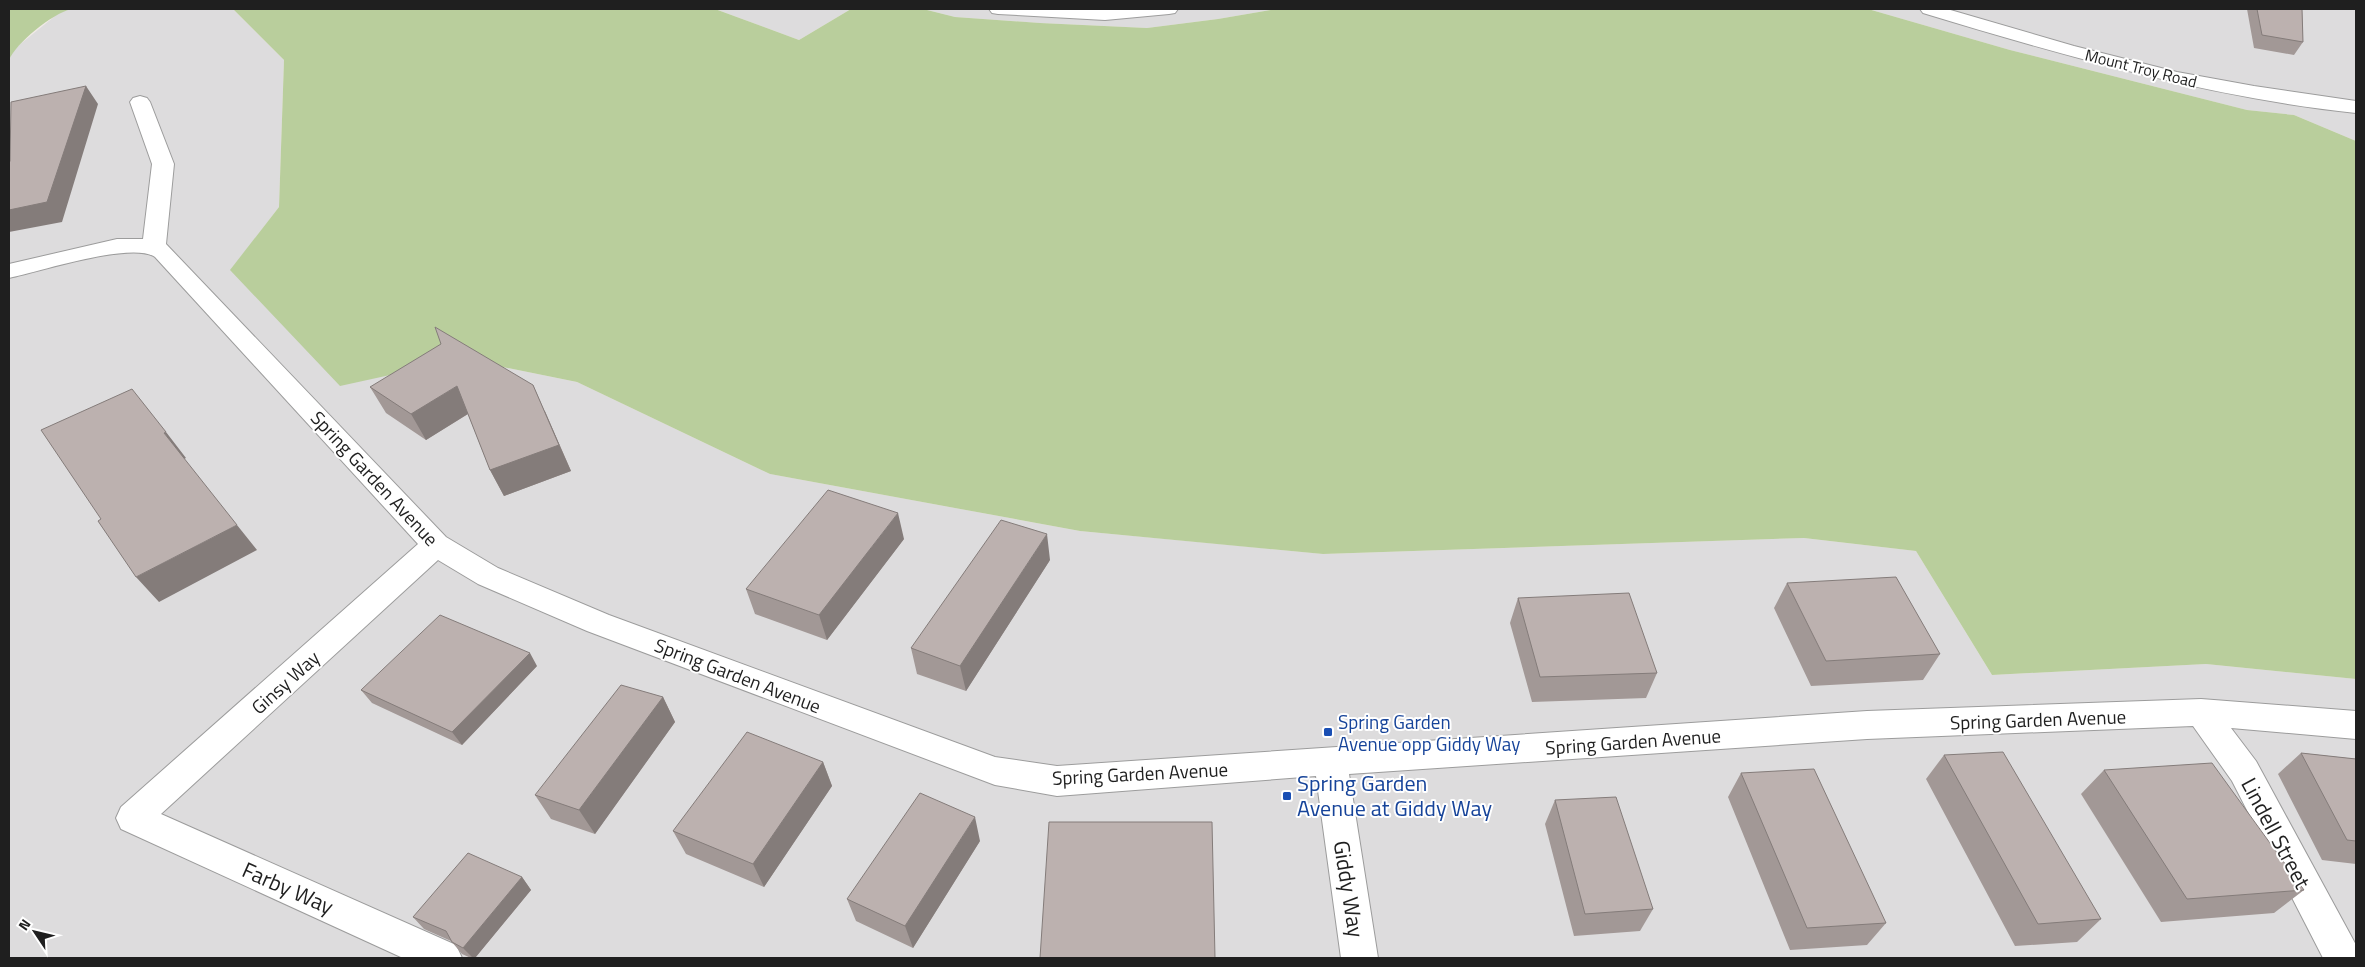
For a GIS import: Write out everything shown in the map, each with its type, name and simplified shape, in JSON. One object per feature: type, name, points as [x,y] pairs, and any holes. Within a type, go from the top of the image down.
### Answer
[{"type":"street","points":[[998,9],[1061,14],[1148,12],[1169,9]]},
{"type":"street","name":"Mount Troy Road","points":[[1929,9],[2028,39],[2151,72],[2232,89],[2356,107]]},
{"type":"street","points":[[9,271],[117,246],[154,246],[163,164],[140,102]]},
{"type":"street","name":"Spring Garden Avenue","points":[[154,246],[170,259],[436,545],[488,576],[598,623],[995,771],[1057,781],[1330,760],[1867,726],[2202,712],[2356,725]]},
{"type":"street","name":"Ginsy Way","points":[[133,818],[436,545]]},
{"type":"street","name":"Lindell Street","points":[[2202,712],[2244,770],[2344,958]]},
{"type":"street","name":"Giddy Way","points":[[1330,760],[1359,958]]},
{"type":"street","name":"Farby Way","points":[[133,818],[443,958]]},
{"type":"shaded area","points":[[71,9],[233,9],[284,60],[279,207],[231,270],[463,359],[577,382],[770,474],[1080,531],[1324,554],[1804,538],[1916,551],[1992,675],[2206,664],[2356,679],[2356,958],[9,958],[9,60],[13,50],[60,12]]},
{"type":"shaded area","points":[[715,9],[851,9],[799,40]]},
{"type":"shaded area","points":[[923,9],[1277,9],[1147,28],[955,17]]},
{"type":"shaded area","points":[[1868,9],[2356,9],[2356,141],[2294,115],[2247,110],[2010,50]]},
{"type":"green space","points":[[9,9],[71,9],[54,17],[36,30],[19,46],[9,60]]},
{"type":"green space","points":[[233,9],[715,9],[799,40],[851,9],[923,9],[955,17],[1147,28],[1277,9],[1868,9],[2010,50],[2247,110],[2294,115],[2356,141],[2356,679],[2206,664],[1992,675],[1916,551],[1804,538],[1323,554],[1080,531],[770,474],[577,382],[463,359],[340,386],[230,270],[279,207],[284,60]]},
{"type":"building","points":[[2257,9],[2302,9],[2303,42],[2262,35]]},
{"type":"building","points":[[86,86],[47,202],[9,210],[11,102]]},
{"type":"building","points":[[435,327],[533,385],[559,445],[490,470],[457,386],[411,414],[370,387],[441,344]]},
{"type":"building","points":[[132,389],[166,432],[164,433],[237,525],[136,577],[98,521],[101,519],[41,430]]},
{"type":"building","points":[[828,490],[898,513],[819,615],[746,589]]},
{"type":"building","points":[[1001,520],[1047,534],[960,666],[911,648]]},
{"type":"building","points":[[1896,577],[1940,654],[1826,661],[1787,583]]},
{"type":"building","points":[[1629,593],[1657,673],[1540,677],[1518,598]]},
{"type":"building","points":[[440,615],[530,653],[452,732],[361,690]]},
{"type":"building","points":[[621,685],[663,697],[579,810],[535,795]]},
{"type":"building","points":[[747,732],[823,762],[753,864],[673,831]]},
{"type":"building","points":[[2003,752],[2101,919],[2038,924],[1944,755]]},
{"type":"building","points":[[2301,753],[2356,759],[2356,841],[2347,840]]},
{"type":"building","points":[[2212,763],[2304,890],[2187,899],[2104,770]]},
{"type":"building","points":[[1814,769],[1886,923],[1807,928],[1741,773]]},
{"type":"building","points":[[920,793],[975,817],[905,926],[847,899]]},
{"type":"building","points":[[1616,797],[1653,909],[1585,914],[1555,800]]},
{"type":"building","points":[[1049,822],[1212,822],[1215,958],[1040,958]]},
{"type":"building","points":[[468,853],[522,877],[463,948],[452,942],[446,931],[413,917]]},
{"type":"place","name":"Spring Garden Avenue opp Giddy Way","points":[[1328,732]]},
{"type":"place","name":"Spring Garden Avenue at Giddy Way","points":[[1287,796]]}]
